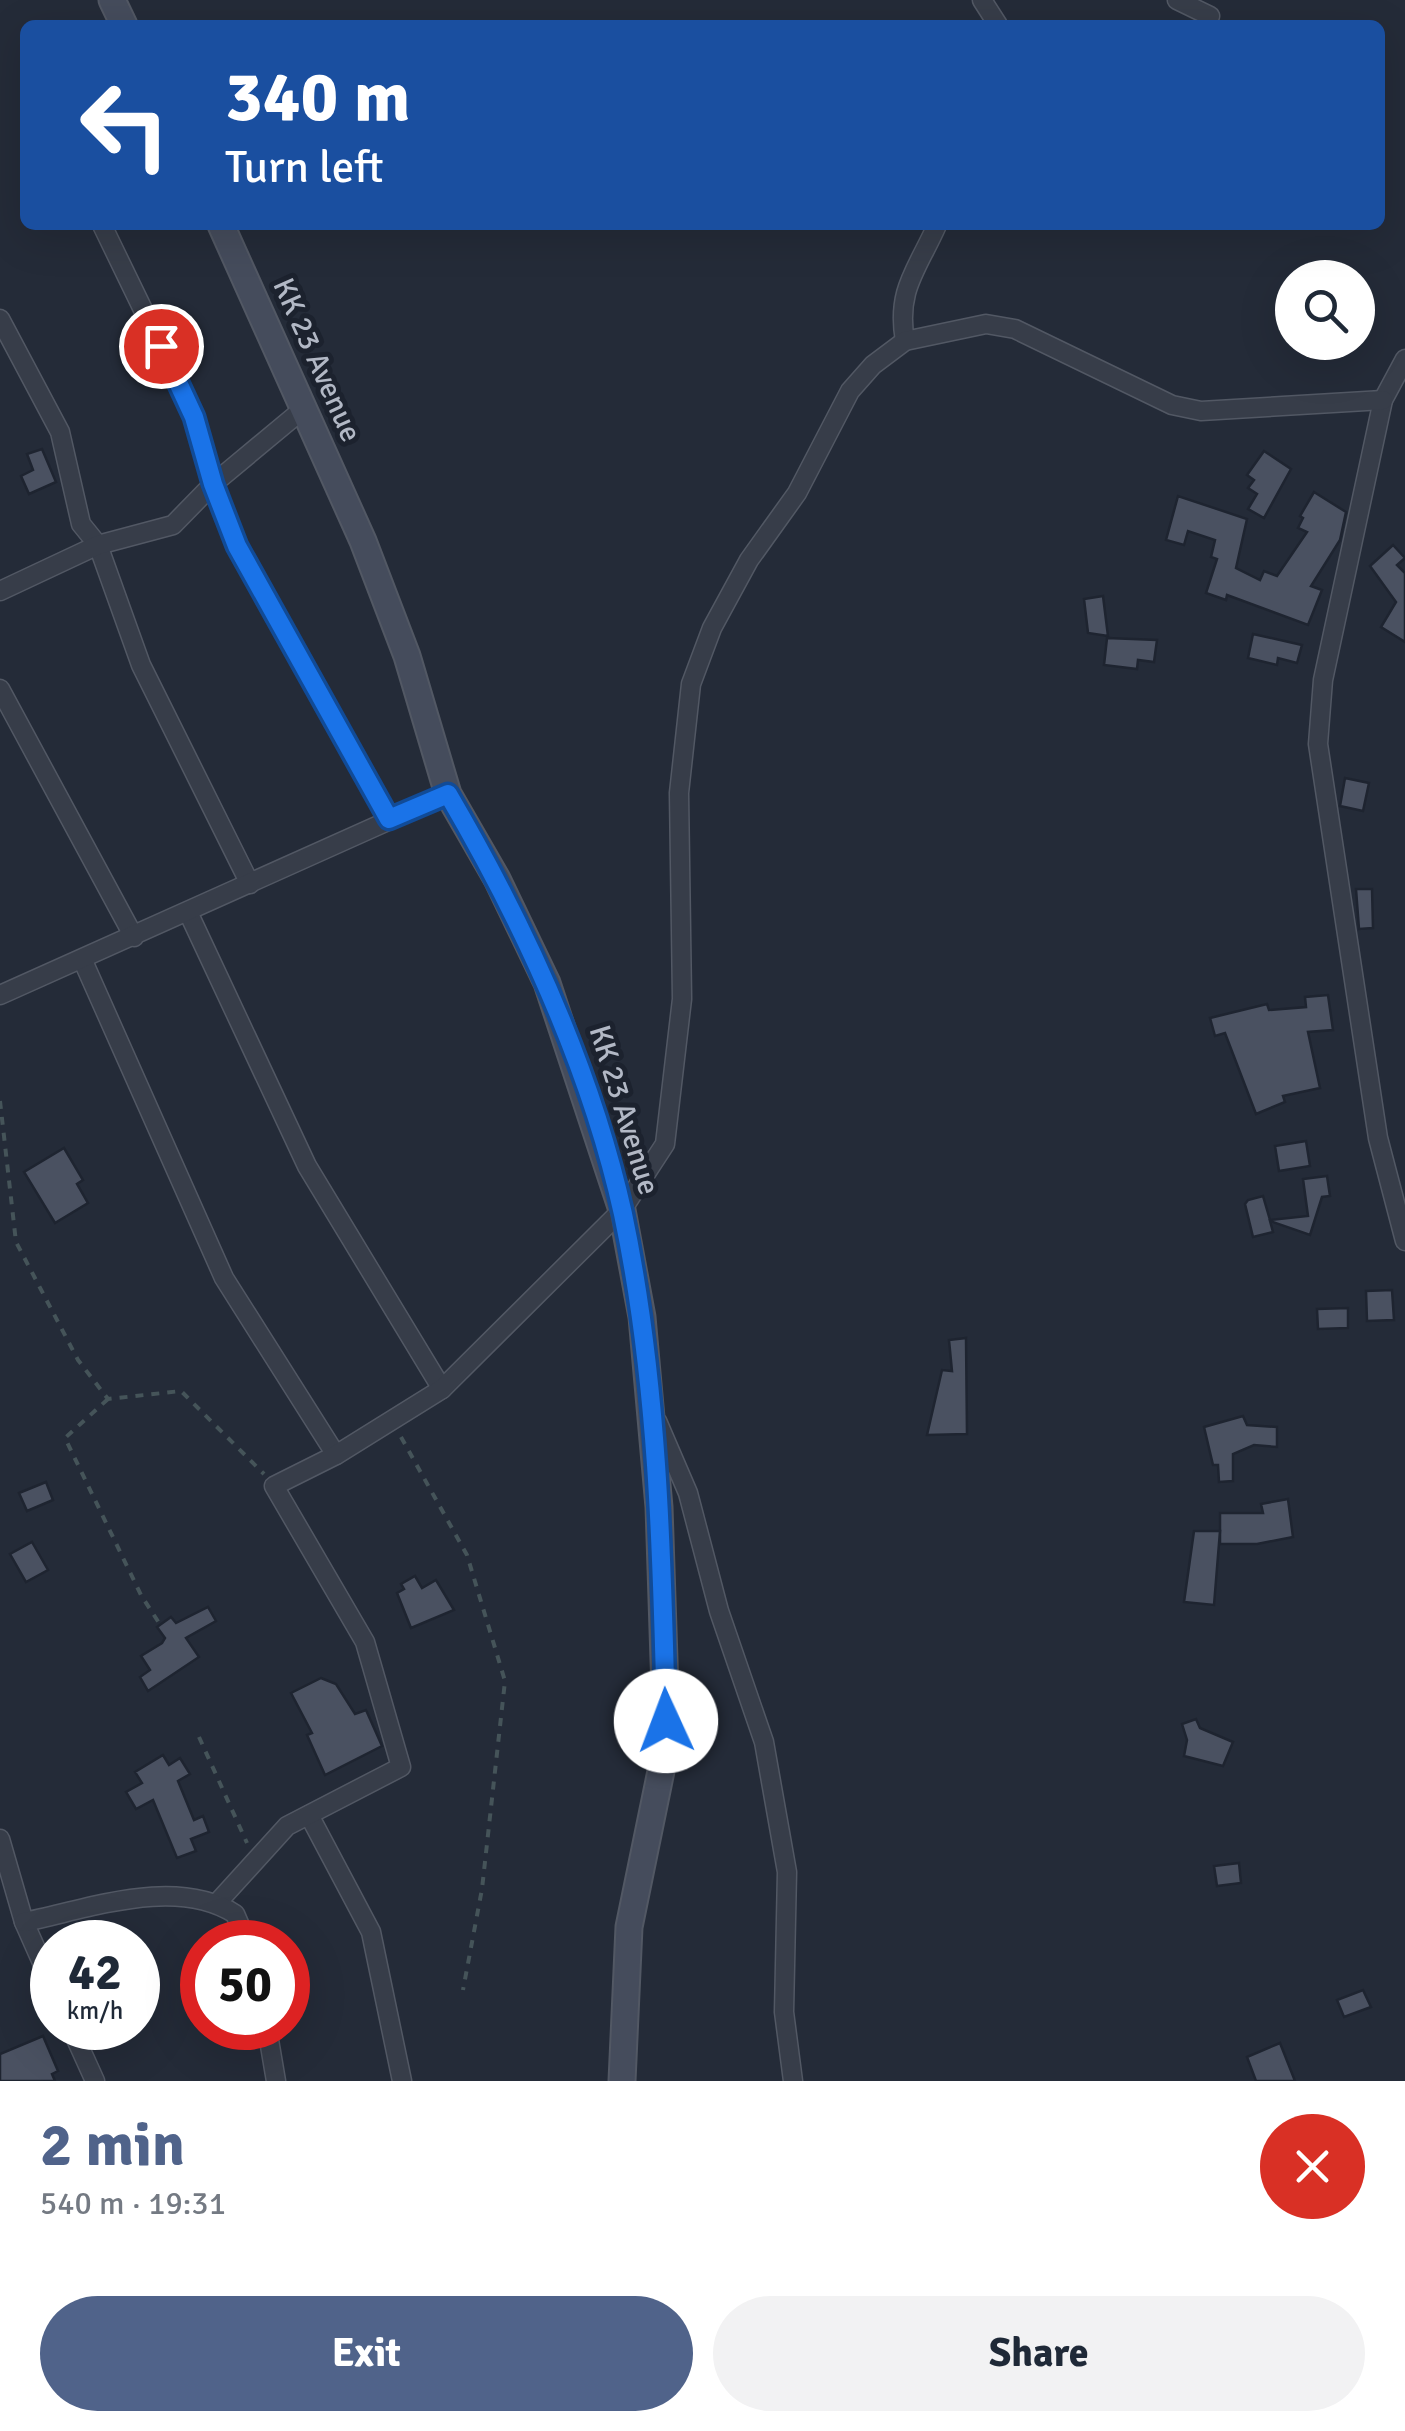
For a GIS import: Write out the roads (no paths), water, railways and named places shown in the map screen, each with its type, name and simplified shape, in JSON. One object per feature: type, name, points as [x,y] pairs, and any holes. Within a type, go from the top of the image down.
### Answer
[{"type":"main road","name":"KK 23 Avenue","points":[[223,230],[363,541],[400,639],[448,794],[497,879],[547,983],[622,1210],[642,1317],[658,1507],[666,1721],[662,1771],[629,1927],[622,2081]]},
{"type":"street","points":[[1178,0],[1210,16]]},
{"type":"street","points":[[104,230],[194,417],[213,484],[237,546],[389,819]]},
{"type":"street","points":[[905,341],[900,310],[903,296],[936,230]]},
{"type":"street","points":[[0,319],[60,432],[81,524],[98,545],[141,665],[250,884]]},
{"type":"street","points":[[217,1903],[287,1826],[401,1768],[365,1642],[274,1486],[336,1454],[442,1389],[622,1210],[665,1144],[682,999],[680,793],[691,684],[729,592],[796,493],[850,391],[872,365],[905,341],[986,324],[1015,329],[1172,405],[1201,411],[1382,400]]},
{"type":"street","points":[[1405,360],[1382,400],[1323,680],[1318,744],[1378,1138],[1405,1241]]},
{"type":"street","points":[[0,591],[98,545],[173,525],[213,484],[302,410]]},
{"type":"street","points":[[0,690],[134,938]]},
{"type":"street","points":[[0,995],[448,794]]},
{"type":"street","points":[[188,912],[307,1166],[442,1389]]},
{"type":"street","points":[[83,960],[224,1278],[336,1454]]},
{"type":"street","points":[[649,1402],[688,1494],[719,1611],[764,1742],[788,1872],[784,2012],[793,2081]]},
{"type":"street","points":[[310,1814],[372,1932],[402,2081]]},
{"type":"street","points":[[0,1840],[30,1936]]},
{"type":"street","points":[[24,1922],[135,1898],[201,1898],[217,1903],[238,1920]]},
{"type":"street","points":[[82,2050],[96,2081]]},
{"type":"street","points":[[271,2050],[276,2081]]}]
